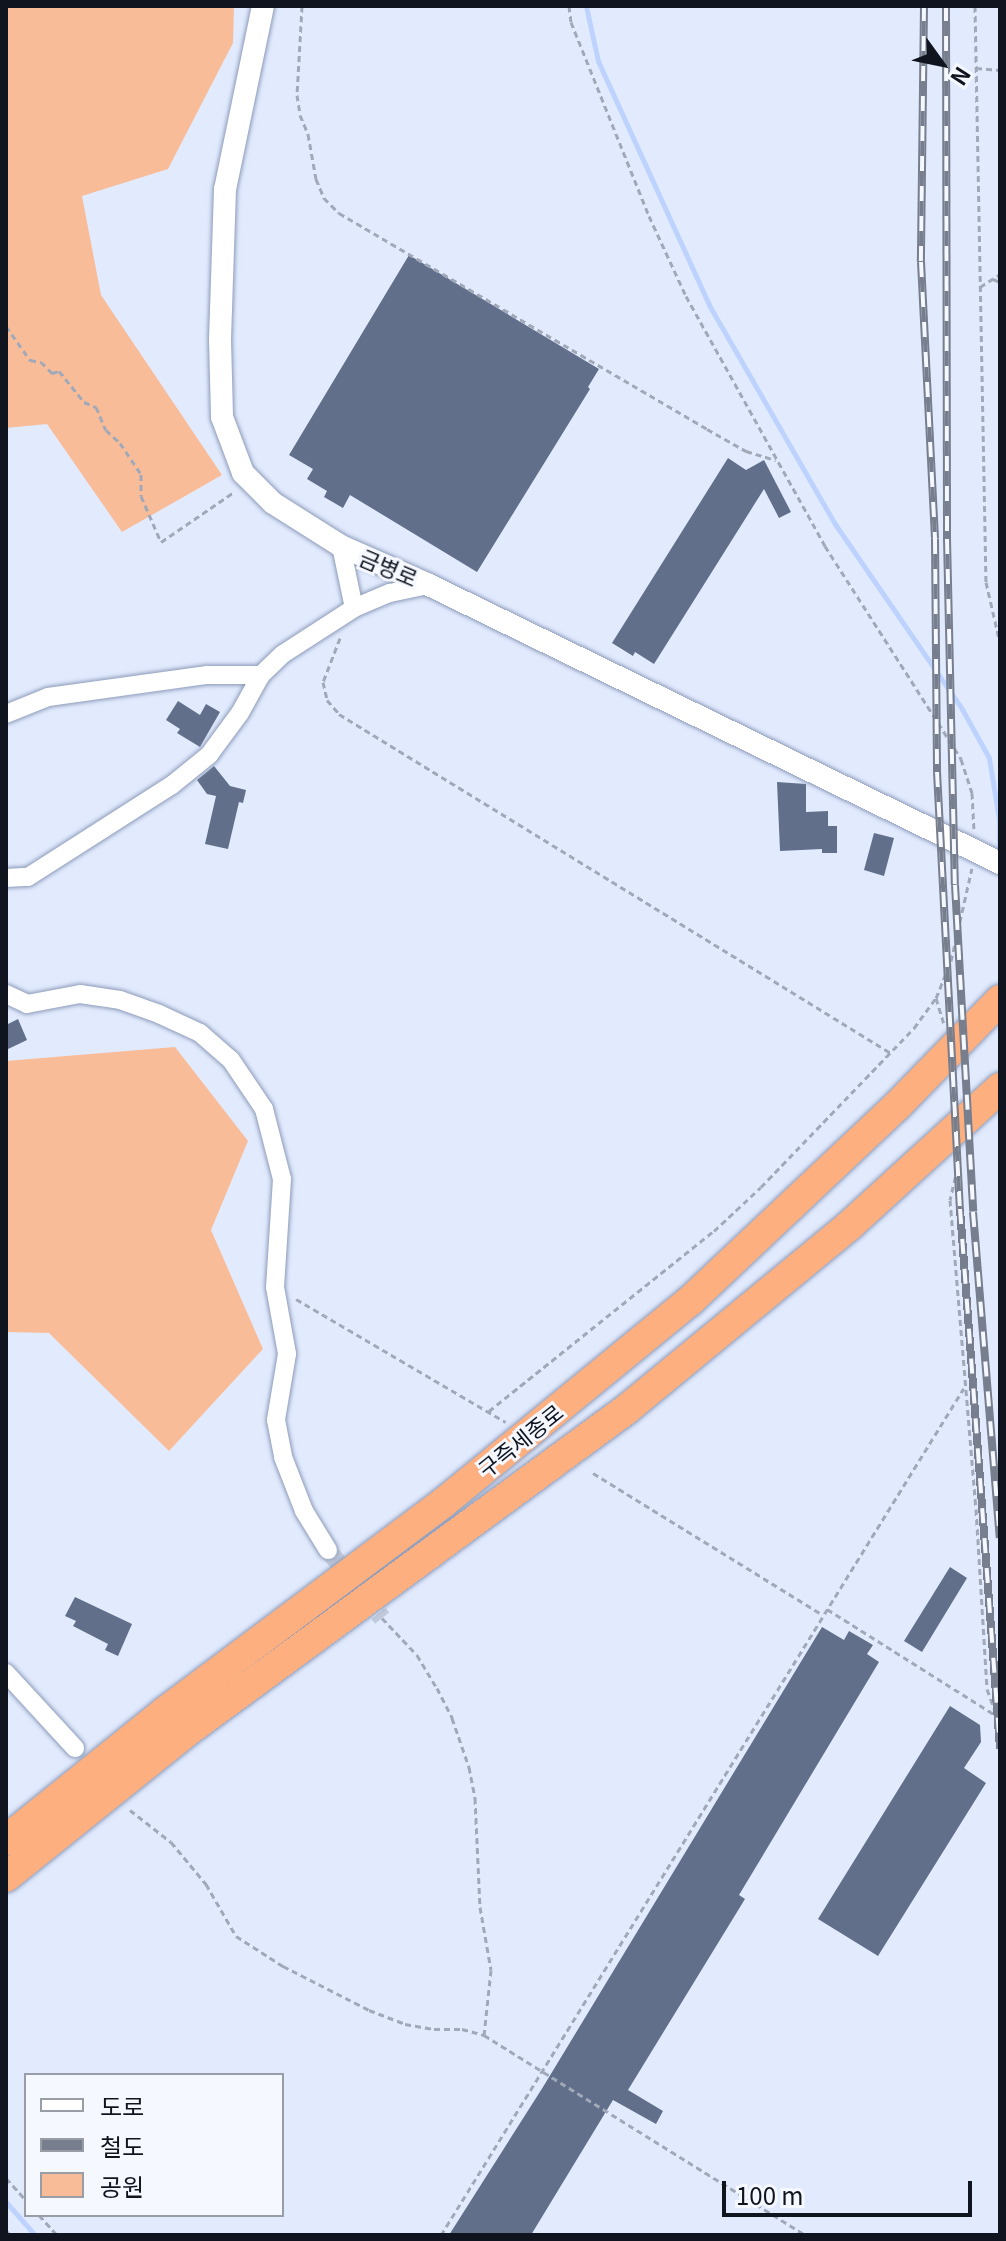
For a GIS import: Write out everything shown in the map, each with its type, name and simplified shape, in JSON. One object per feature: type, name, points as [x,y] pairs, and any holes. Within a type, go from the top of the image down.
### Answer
[{"type":"highway","name":"구즉세종로","points":[[6,1840],[166,1711],[443,1503],[690,1301],[897,1106],[992,1009]]},
{"type":"highway","name":"구즉세종로","points":[[6,1877],[185,1733],[639,1400],[849,1226],[1000,1088]]},
{"type":"street","name":"금병로","points":[[263,6],[225,189],[220,339],[222,417],[243,473],[273,503],[341,546],[429,585],[1000,863]]},
{"type":"street","points":[[341,546],[354,608]]},
{"type":"street","points":[[6,878],[28,877],[172,785],[209,755],[240,713],[261,675],[283,654],[354,608],[390,593],[429,585]]},
{"type":"street","points":[[6,714],[61,695],[207,675],[261,675]]},
{"type":"street","points":[[6,994],[27,1004],[80,994],[120,1000],[200,1033],[231,1060],[264,1109],[282,1179],[275,1287],[287,1354],[276,1420],[304,1511],[328,1550]]},
{"type":"street","points":[[6,1673],[75,1748]]},
{"type":"path","points":[[302,6],[297,95],[300,115],[308,134],[316,179],[324,198],[339,213],[707,429],[746,451],[776,460]]},
{"type":"path","points":[[489,1411],[714,1231],[891,1053],[936,998],[951,961],[970,889],[974,851],[972,793],[961,759],[825,546],[686,296],[655,229],[571,22],[569,6]]},
{"type":"path","points":[[975,6],[986,582],[1000,643]]},
{"type":"path","points":[[976,68],[1000,70]]},
{"type":"path","points":[[980,287],[1000,274]]},
{"type":"path","points":[[993,279],[1000,282]]},
{"type":"path","points":[[6,326],[30,360],[41,362],[52,373],[59,371],[84,402],[96,407],[106,430],[120,443],[141,474],[141,496],[161,542],[206,508],[252,482]]},
{"type":"path","points":[[354,608],[323,682],[327,700],[339,714],[891,1053]]},
{"type":"path","points":[[936,998],[945,1027]]},
{"type":"path","points":[[960,1157],[950,1200],[976,1509],[987,1689],[1000,1724]]},
{"type":"path","points":[[275,1287],[510,1425]]},
{"type":"path","points":[[441,2235],[964,1388]]},
{"type":"path","points":[[593,1473],[823,1614]]},
{"type":"path","points":[[826,1608],[1000,1718]]},
{"type":"path","points":[[382,1618],[417,1655],[437,1688],[469,1767],[475,1798],[480,1907],[491,1970],[484,2035]]},
{"type":"path","points":[[1000,1781],[1000,1792]]},
{"type":"path","points":[[130,1810],[171,1842],[206,1884],[236,1936],[248,1944],[369,2010],[405,2024],[434,2029],[462,2029],[484,2035],[805,2235]]},
{"type":"path","points":[[6,2178],[24,2198]]},
{"type":"path","points":[[41,2217],[57,2235]]},
{"type":"path","points":[[6,2230],[10,2235]]},
{"type":"green space","points":[[6,6],[234,6],[233,43],[168,169],[82,196],[101,295],[222,475],[122,532],[47,424],[6,428]]},
{"type":"green space","points":[[175,1047],[248,1141],[211,1230],[263,1349],[169,1451],[49,1333],[6,1332],[6,1061]]},
{"type":"building","points":[[409,255],[599,369],[588,387],[590,389],[477,572],[350,495],[343,508],[324,497],[327,491],[307,479],[313,469],[289,455]]},
{"type":"building","points":[[728,458],[746,470],[764,460],[791,512],[779,518],[764,489],[654,664],[635,652],[633,656],[612,643]]},
{"type":"building","points":[[178,701],[200,715],[206,704],[220,712],[200,747],[177,733],[180,729],[166,720]]},
{"type":"building","points":[[214,766],[230,786],[246,790],[243,803],[239,802],[228,849],[205,844],[216,796],[207,794],[197,780]]},
{"type":"building","points":[[777,782],[806,784],[806,812],[828,811],[828,826],[837,826],[837,853],[822,853],[822,849],[780,851]]},
{"type":"building","points":[[874,833],[894,838],[884,876],[864,870]]},
{"type":"building","points":[[18,1019],[27,1040],[6,1050],[6,1025]]},
{"type":"building","points":[[950,1567],[967,1578],[922,1652],[904,1641]]},
{"type":"building","points":[[75,1597],[132,1624],[118,1656],[105,1650],[108,1644],[73,1626],[76,1621],[65,1616]]},
{"type":"building","points":[[822,1627],[844,1640],[849,1631],[873,1645],[867,1654],[879,1662],[739,1895],[745,1899],[628,2090],[663,2111],[656,2124],[613,2100],[531,2235],[449,2235],[543,2087]]},
{"type":"building","points":[[950,1706],[980,1725],[981,1742],[964,1768],[986,1783],[878,1956],[818,1919]]},
{"type":"waterway","points":[[586,6],[598,61],[709,305],[835,524],[962,709],[989,758],[999,820],[999,855]]},
{"type":"waterway","points":[[1000,869],[1000,891]]},
{"type":"waterway","points":[[6,2202],[35,2235]]},
{"type":"tunnel","points":[[328,1550],[382,1618]]},
{"type":"railway","points":[[924,6],[921,262],[935,539],[937,772],[960,1209],[1000,1749]]},
{"type":"railway","points":[[946,6],[947,539],[955,885],[973,1212],[1000,1538]]}]
